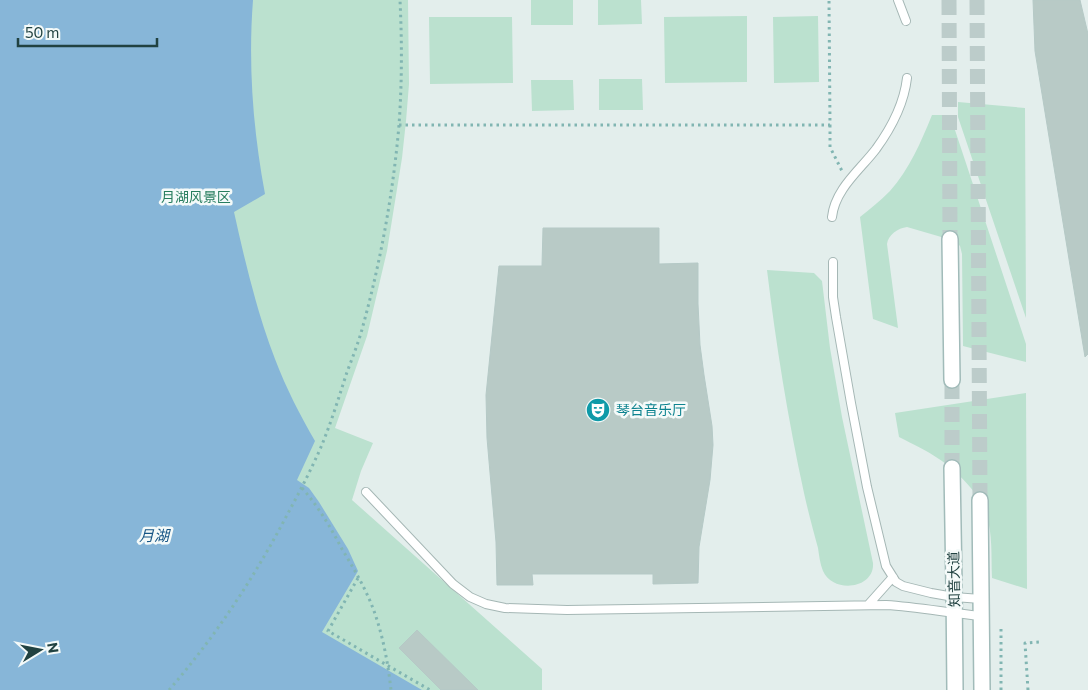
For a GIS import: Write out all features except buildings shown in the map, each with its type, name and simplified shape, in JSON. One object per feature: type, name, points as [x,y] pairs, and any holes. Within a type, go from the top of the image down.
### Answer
[{"type":"main road","points":[[950,239],[952,380]]},
{"type":"main road","name":"知音大道","points":[[952,468],[955,690]]},
{"type":"main road","name":"知音大道","points":[[980,500],[982,690]]},
{"type":"lane","points":[[898,0],[906,21]]},
{"type":"lane","points":[[832,217],[837,198],[876,149],[890,128],[902,102],[907,78]]},
{"type":"lane","points":[[833,262],[833,297],[836,317],[867,487],[886,566],[899,584],[954,597],[981,599]]},
{"type":"lane","points":[[366,492],[453,584],[470,597],[486,604],[506,608],[567,610],[868,605],[907,606],[981,616]]},
{"type":"lane","points":[[868,605],[893,577]]},
{"type":"path","points":[[169,690],[221,624],[270,548],[320,449],[360,334],[385,229],[395,162],[402,68],[400,0]]},
{"type":"path","points":[[829,0],[830,147],[848,182]]},
{"type":"path","points":[[399,125],[830,125]]},
{"type":"path","points":[[302,486],[331,529],[370,602],[378,624],[391,690]]},
{"type":"path","points":[[358,578],[328,631],[388,668],[430,690]]},
{"type":"path","points":[[1001,690],[1002,627]]},
{"type":"path","points":[[1028,690],[1026,643],[1039,642]]},
{"type":"green space","name":"月湖","points":[[0,0],[408,0],[409,84],[406,121],[387,251],[367,336],[335,428],[373,443],[361,471],[352,500],[542,669],[542,690],[0,690]]},
{"type":"green space","points":[[531,0],[573,0],[573,25],[531,25]]},
{"type":"green space","points":[[598,0],[641,0],[642,24],[598,25]]},
{"type":"green space","points":[[747,16],[747,82],[665,83],[664,17]]},
{"type":"green space","points":[[818,16],[819,82],[774,83],[773,17]]},
{"type":"green space","points":[[429,17],[512,17],[513,83],[430,84]]},
{"type":"green space","points":[[599,79],[642,79],[643,110],[599,110]]},
{"type":"green space","points":[[531,80],[573,80],[574,110],[532,111]]},
{"type":"green space","points":[[958,102],[1025,108],[1026,318],[958,117]]},
{"type":"green space","points":[[932,115],[950,115],[1026,344],[1026,362],[963,346],[962,254],[960,246],[955,241],[907,227],[894,233],[889,238],[887,244],[898,328],[873,319],[860,217],[879,202],[897,183],[909,165]]},
{"type":"green space","points":[[767,270],[814,273],[822,281],[830,348],[842,417],[873,563],[872,572],[861,583],[844,585],[835,583],[828,578],[821,565],[804,493],[788,410],[778,354]]},
{"type":"green space","points":[[1026,393],[1027,589],[992,578],[990,529],[981,502],[954,470],[929,453],[899,437],[895,413]]},
{"type":"water","name":"月湖","points":[[0,0],[253,0],[251,73],[257,146],[265,194],[234,212],[252,287],[279,370],[315,441],[297,480],[309,488],[319,502],[348,549],[358,571],[322,632],[422,690],[0,690]]},
{"type":"tunnel","points":[[949,0],[950,239]]},
{"type":"tunnel","points":[[977,0],[980,500]]},
{"type":"tunnel","points":[[952,380],[952,468]]},
{"type":"place","name":"琴台音乐厅","points":[[598,410]]},
{"type":"park label","name":"月湖风景区","points":[[196,197]]}]
